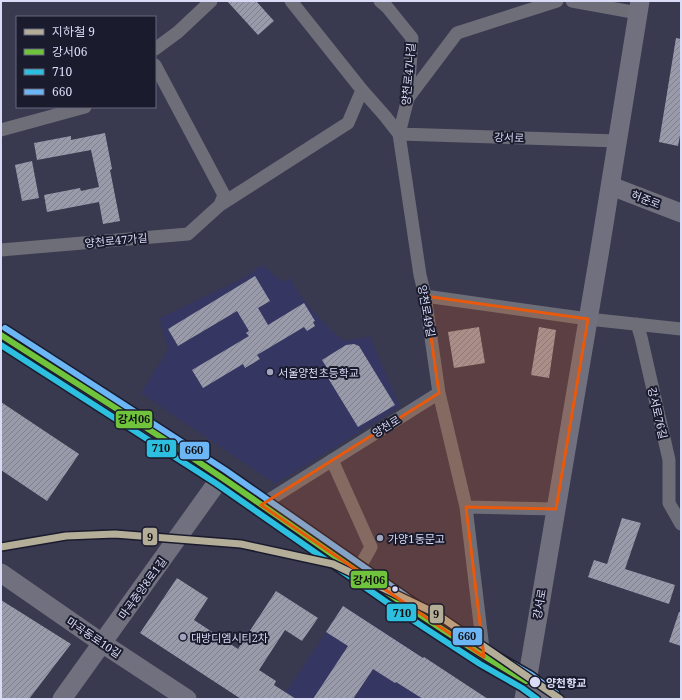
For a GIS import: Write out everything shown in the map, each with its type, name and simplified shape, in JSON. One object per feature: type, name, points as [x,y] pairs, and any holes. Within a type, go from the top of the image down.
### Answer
[{"type":"main road","name":"강서로","points":[[525,690],[611,186],[639,7]]},
{"type":"main road","name":"허준로","points":[[611,186],[681,212]]},
{"type":"main road","points":[[1,335],[221,477],[357,572],[484,657],[525,690],[551,699]]},
{"type":"main road","name":"마곡중앙8로1길","points":[[62,699],[221,477]]},
{"type":"main road","name":"마곡동로10길","points":[[1,573],[102,643],[187,699]]},
{"type":"street","points":[[156,48],[178,32],[211,1]]},
{"type":"street","name":"양천로49길","points":[[291,1],[399,134],[439,393],[466,506],[484,657]]},
{"type":"street","name":"양천로47나길","points":[[380,1],[387,7],[412,38],[408,98],[399,134]]},
{"type":"street","points":[[408,98],[457,32],[557,1]]},
{"type":"street","name":"강서로","points":[[572,1],[639,7]]},
{"type":"street","points":[[156,67],[224,195],[220,205]]},
{"type":"street","name":"양천로47가길","points":[[1,250],[188,234],[220,205],[348,123],[362,90]]},
{"type":"street","points":[[1,130],[81,108]]},
{"type":"street","name":"강서로","points":[[399,134],[618,141]]},
{"type":"street","points":[[425,296],[588,319],[681,329]]},
{"type":"street","name":"강서로76길","points":[[636,324],[641,338],[669,460],[675,505],[681,524]]},
{"type":"street","name":"양천로","points":[[261,505],[439,393]]},
{"type":"street","points":[[332,460],[371,547],[357,572]]},
{"type":"street","points":[[466,506],[556,509]]},
{"type":"highlighted area","points":[[425,296],[588,319],[556,509],[466,507],[484,657],[261,505],[439,393]]},
{"type":"shaded area","name":"서울양천초등학교","points":[[262,265],[282,282],[289,278],[300,295],[322,321],[343,341],[370,337],[400,407],[275,484],[141,393],[168,350],[160,318],[244,278]]},
{"type":"shaded area","points":[[343,606],[488,699],[281,699]]},
{"type":"building","points":[[227,1],[256,1],[274,21],[258,35]]},
{"type":"building","points":[[676,38],[681,39],[681,130],[678,146],[659,142]]},
{"type":"building","points":[[105,133],[112,169],[110,170],[120,221],[103,224],[99,202],[47,212],[44,195],[80,188],[81,191],[99,187],[91,150],[37,160],[34,143],[71,136],[71,140]]},
{"type":"building","points":[[32,161],[39,198],[22,201],[15,165]]},
{"type":"building","points":[[255,276],[270,301],[258,308],[268,325],[304,303],[315,321],[313,322],[315,326],[307,331],[304,327],[257,355],[260,359],[245,368],[243,364],[203,388],[192,370],[249,336],[246,333],[249,331],[237,311],[178,346],[168,329]]},
{"type":"building","points":[[479,327],[485,363],[454,368],[448,332]]},
{"type":"building","points":[[539,327],[556,330],[549,378],[531,375]]},
{"type":"building","points":[[354,344],[359,346],[395,405],[358,427],[325,373],[329,371],[322,360],[346,345]]},
{"type":"building","points":[[1,402],[79,454],[47,501],[1,470]]},
{"type":"building","points":[[622,518],[641,523],[625,569],[675,585],[669,604],[588,577],[594,560],[607,564]]},
{"type":"building","name":"대방디엠시티2차","points":[[177,578],[208,598],[194,620],[238,649],[276,591],[318,618],[302,641],[285,630],[259,670],[276,681],[274,685],[296,699],[241,699],[140,633]]},
{"type":"building","points":[[1,600],[71,644],[29,699],[1,699]]},
{"type":"building","points":[[343,606],[488,699],[423,699],[373,669],[353,699],[313,699],[348,646],[326,632]]},
{"type":"building","points":[[679,612],[681,612],[681,646],[669,642]]},
{"type":"metro line","name":"9","points":[[1,547],[66,536],[115,534],[241,544],[333,564],[435,613],[560,699]]},
{"type":"transit line","name":"660","points":[[5,328],[225,470],[413,601],[488,650],[530,674],[556,693]]},
{"type":"transit line","name":"강서06","points":[[1,335],[194,459],[410,608],[487,658],[526,681]]},
{"type":"transit line","name":"710","points":[[1,345],[217,484],[405,615],[480,664],[522,688],[537,699]]},
{"type":"place","name":"서울양천초등학교","points":[[270,372]]},
{"type":"place","name":"가양1동문고","points":[[380,538]]},
{"type":"place","name":"대방디엠시티2차","points":[[183,637]]},
{"type":"place","name":"양천향교","points":[[535,682]]}]
